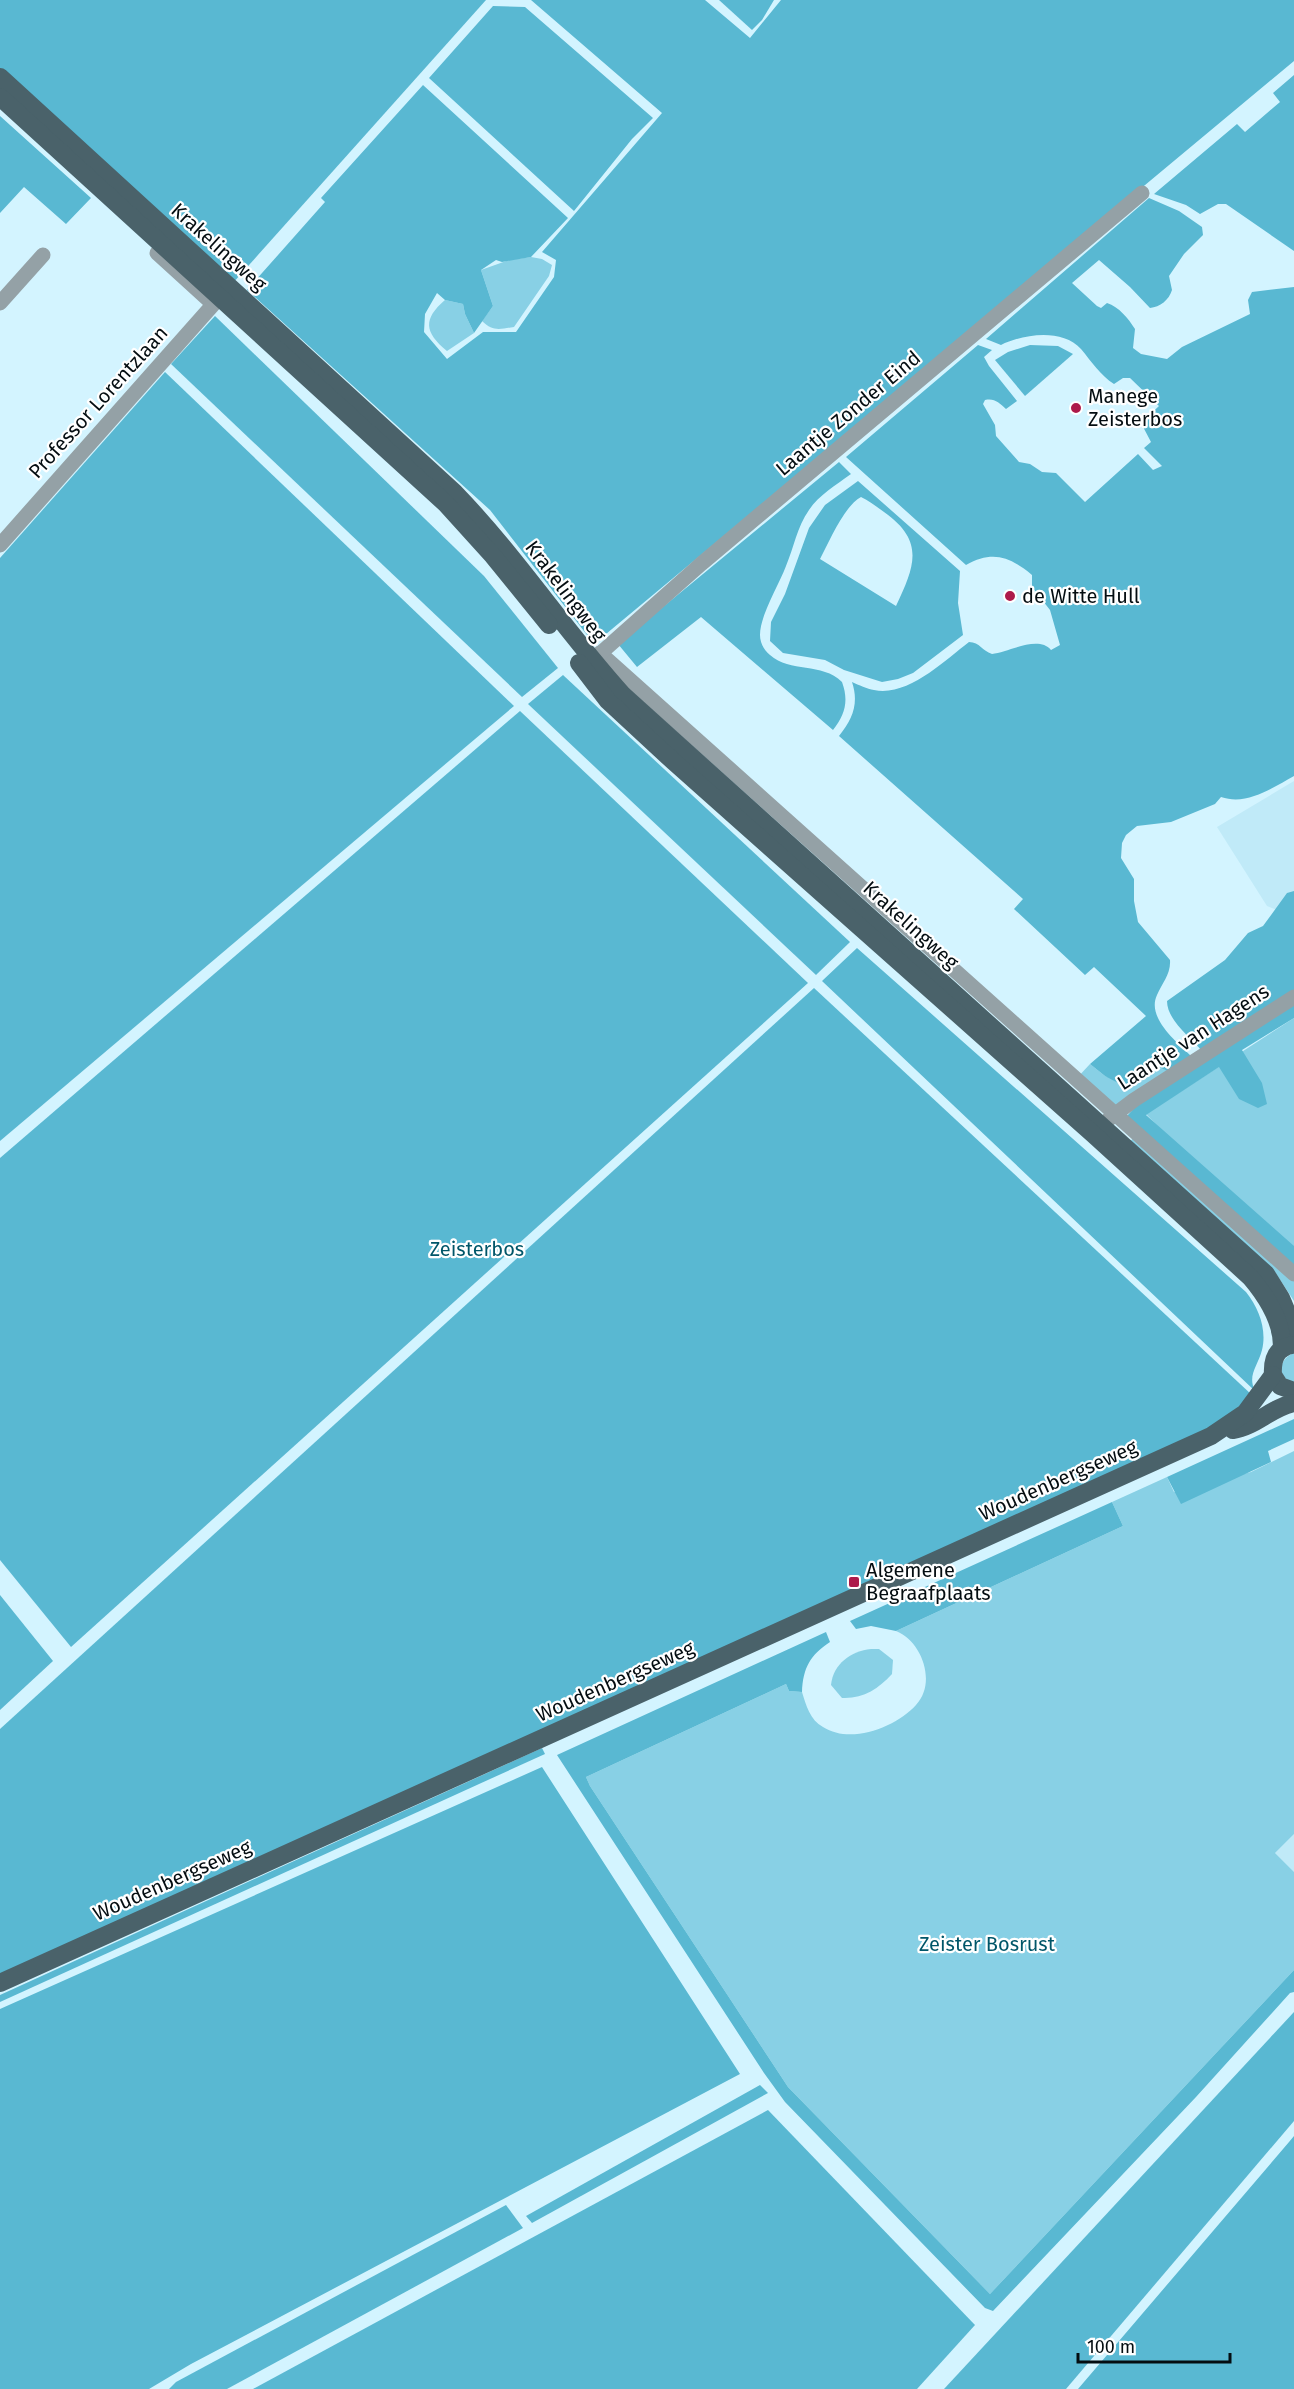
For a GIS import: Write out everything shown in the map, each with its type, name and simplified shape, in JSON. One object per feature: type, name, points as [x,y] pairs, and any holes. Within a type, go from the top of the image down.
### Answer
[{"type":"main road","name":"Krakelingweg","points":[[0,77],[221,296]]},
{"type":"main road","name":"Krakelingweg","points":[[0,97],[221,296],[455,493],[505,547],[590,659],[623,695],[1104,1124],[1266,1274],[1288,1304],[1294,1329]]},
{"type":"main road","name":"Krakelingweg","points":[[1104,1124],[1262,1290],[1271,1304],[1288,1347]]},
{"type":"main road","name":"Woudenbergseweg","points":[[1245,1413],[1273,1375],[1275,1356],[1288,1347]]},
{"type":"main road","points":[[1221,1431],[1242,1429],[1276,1409],[1292,1395],[1280,1386],[1273,1375]]},
{"type":"main road","name":"Woudenbergseweg","points":[[0,1983],[1221,1431],[1245,1413],[1261,1406],[1281,1392],[1292,1395]]},
{"type":"street","name":"Laantje Zonder Eind","points":[[590,659],[1143,193]]},
{"type":"street","name":"Krakelingweg","points":[[157,253],[221,296]]},
{"type":"street","points":[[0,303],[44,255]]},
{"type":"street","name":"Professor Lorentzlaan","points":[[0,545],[221,296]]},
{"type":"street","name":"Laantje van Hagens","points":[[1104,1124],[1294,997]]},
{"type":"street","name":"Krakelingweg","points":[[1104,1124],[1294,1274]]},
{"type":"shaded area","points":[[1294,781],[1294,917],[1267,906],[1217,827]]},
{"type":"shaded area","points":[[1294,1834],[1294,1872],[1275,1853]]},
{"type":"green space","points":[[0,0],[486,0],[232,284],[0,72]]},
{"type":"green space","points":[[531,0],[705,0],[750,38],[781,0],[1294,0],[1294,61],[594,644],[490,510],[247,290],[325,202],[321,198],[423,85],[568,218],[531,257],[502,262],[496,260],[481,270],[493,306],[474,333],[463,304],[445,300],[437,293],[425,314],[424,332],[447,359],[483,332],[516,332],[554,277],[556,260],[542,252],[662,113]]},
{"type":"green space","points":[[719,0],[774,0],[762,20],[752,30]]},
{"type":"green space","points":[[493,6],[525,7],[653,118],[632,139],[574,211],[429,78]]},
{"type":"green space","points":[[1294,75],[1294,251],[1226,204],[1218,204],[1200,214],[1186,205],[1154,194],[1237,124],[1245,132],[1280,102],[1273,93]]},
{"type":"green space","points":[[0,116],[91,198],[66,224],[24,187],[0,213]]},
{"type":"green space","points":[[1149,198],[1179,211],[1202,227],[1203,235],[1184,254],[1169,276],[1172,290],[1166,300],[1150,308],[1099,260],[1072,283],[1097,306],[1101,308],[1107,303],[1123,313],[1135,329],[1133,348],[1141,354],[1167,359],[1182,347],[1250,314],[1248,300],[1252,292],[1294,287],[1294,776],[1259,794],[1240,799],[1221,797],[1215,804],[1171,822],[1137,826],[1126,835],[1122,843],[1121,858],[1134,879],[1134,901],[1138,922],[1170,960],[1168,974],[1157,995],[1156,1012],[1165,1029],[1192,1057],[1170,1072],[1161,1068],[1148,1073],[1132,1084],[1120,1084],[1090,1064],[1146,1016],[1094,967],[1085,975],[1014,909],[1023,899],[839,736],[848,723],[855,704],[852,682],[874,690],[887,691],[900,688],[925,676],[969,642],[976,643],[992,654],[1031,644],[1039,644],[1051,650],[1060,645],[1050,610],[1032,587],[1032,575],[1024,569],[1009,560],[993,557],[976,560],[966,565],[846,457],[978,345],[992,350],[984,357],[1017,401],[1006,409],[992,400],[985,400],[983,404],[995,425],[996,436],[1019,462],[1030,464],[1042,472],[1056,473],[1085,502],[1138,454],[1153,470],[1162,466],[1144,448],[1151,442],[1141,423],[1159,406],[1130,378],[1123,378],[1114,384],[1109,381],[1081,349],[1064,338],[1031,336],[1001,345],[986,339]]},
{"type":"green space","points":[[531,257],[542,259],[552,265],[549,276],[514,327],[497,329],[490,327],[482,321],[493,306],[481,270],[509,260]]},
{"type":"green space","points":[[445,300],[463,304],[474,333],[447,351],[434,338],[429,326],[433,313]]},
{"type":"green space","points":[[215,316],[484,576],[558,668],[522,697],[171,364]]},
{"type":"green space","points":[[1030,345],[1058,346],[1073,354],[1025,396],[995,360],[1008,352]]},
{"type":"green space","points":[[165,372],[514,706],[0,1141],[0,558]]},
{"type":"green space","points":[[839,462],[851,474],[823,495],[805,517],[783,574],[766,609],[760,635],[764,649],[778,661],[816,669],[842,682],[845,708],[833,730],[701,617],[637,667],[618,644]]},
{"type":"green space","points":[[858,481],[960,571],[958,603],[963,635],[913,673],[882,682],[844,670],[825,660],[783,653],[770,641],[771,622],[785,594],[809,528],[825,505]],"holes":[[[861,497],[897,523],[906,533],[911,544],[912,555],[908,579],[896,606],[820,559],[837,525],[849,508]]]},
{"type":"green space","points":[[563,675],[850,942],[816,975],[528,704]]},
{"type":"green space","name":"Zeisterbos","points":[[520,711],[808,983],[71,1647],[0,1560],[0,1158]]},
{"type":"green space","points":[[1294,891],[1294,991],[1202,1051],[1175,1021],[1167,1001],[1225,960],[1248,933],[1263,926],[1287,893]]},
{"type":"green space","points":[[857,948],[1246,1292],[1255,1305],[1263,1327],[1262,1350],[1252,1380],[1255,1391],[822,981]]},
{"type":"green space","points":[[814,988],[1252,1395],[1214,1429],[0,1975],[0,1729]]},
{"type":"green space","points":[[1294,1005],[1294,1018],[1242,1050],[1262,1083],[1267,1104],[1258,1108],[1239,1099],[1219,1067],[1146,1115],[1294,1246],[1294,1267],[1127,1116],[1136,1106]]},
{"type":"green space","points":[[1294,1018],[1294,1267],[1146,1114]]},
{"type":"green space","points":[[1090,1064],[1105,1076],[1132,1084],[1148,1073],[1162,1068],[1170,1072],[1113,1108],[1077,1078]]},
{"type":"green space","points":[[1135,1136],[1294,1279],[1294,1301],[1275,1272],[1127,1145]]},
{"type":"green space","points":[[1294,1353],[1294,1383],[1284,1377],[1281,1368],[1285,1360]]},
{"type":"green space","points":[[1294,1419],[1294,1439],[1268,1451],[1271,1462],[1181,1504],[1167,1477]]},
{"type":"green space","name":"Zeister Bosrust","points":[[1294,1451],[1294,1834],[1275,1853],[1294,1872],[1294,1970],[990,2294],[788,2087],[586,1777],[786,1684],[789,1691],[802,1692],[809,1712],[815,1720],[834,1732],[859,1734],[885,1726],[916,1705],[925,1686],[924,1664],[919,1653],[905,1636],[896,1631],[1123,1526],[1112,1502],[1167,1477],[1174,1492],[1251,1472]]},
{"type":"green space","points":[[1112,1502],[1123,1526],[896,1631],[871,1626],[856,1629],[850,1621]]},
{"type":"green space","points":[[0,1595],[53,1661],[0,1710]]},
{"type":"green space","points":[[826,1632],[830,1642],[817,1652],[809,1663],[804,1676],[802,1692],[789,1691],[786,1684],[586,1777],[788,2087],[990,2294],[1294,1970],[1294,1992],[1290,1993],[1196,2097],[993,2311],[985,2308],[785,2102],[557,1755]]},
{"type":"green space","points":[[871,1649],[879,1649],[893,1660],[892,1674],[870,1692],[857,1697],[842,1698],[831,1685],[835,1671],[850,1656]]},
{"type":"green space","points":[[542,1748],[545,1754],[0,2002],[0,1995]]},
{"type":"green space","points":[[542,1767],[740,2074],[191,2364],[149,2389],[0,2389],[0,2009]]},
{"type":"green space","points":[[1294,2012],[1294,2121],[1066,2389],[944,2389]]},
{"type":"green space","points":[[760,2085],[768,2093],[532,2223],[526,2216]]},
{"type":"green space","points":[[768,2110],[975,2325],[917,2389],[253,2389]]},
{"type":"green space","points":[[1294,2136],[1294,2389],[1078,2389],[1289,2142]]},
{"type":"green space","points":[[506,2205],[523,2228],[227,2389],[169,2389],[176,2382]]},
{"type":"place","name":"Manege Zeisterbos","points":[[1076,408]]},
{"type":"place","name":"de Witte Hull","points":[[1010,596]]},
{"type":"place","name":"Algemene Begraafplaats","points":[[854,1582]]}]
